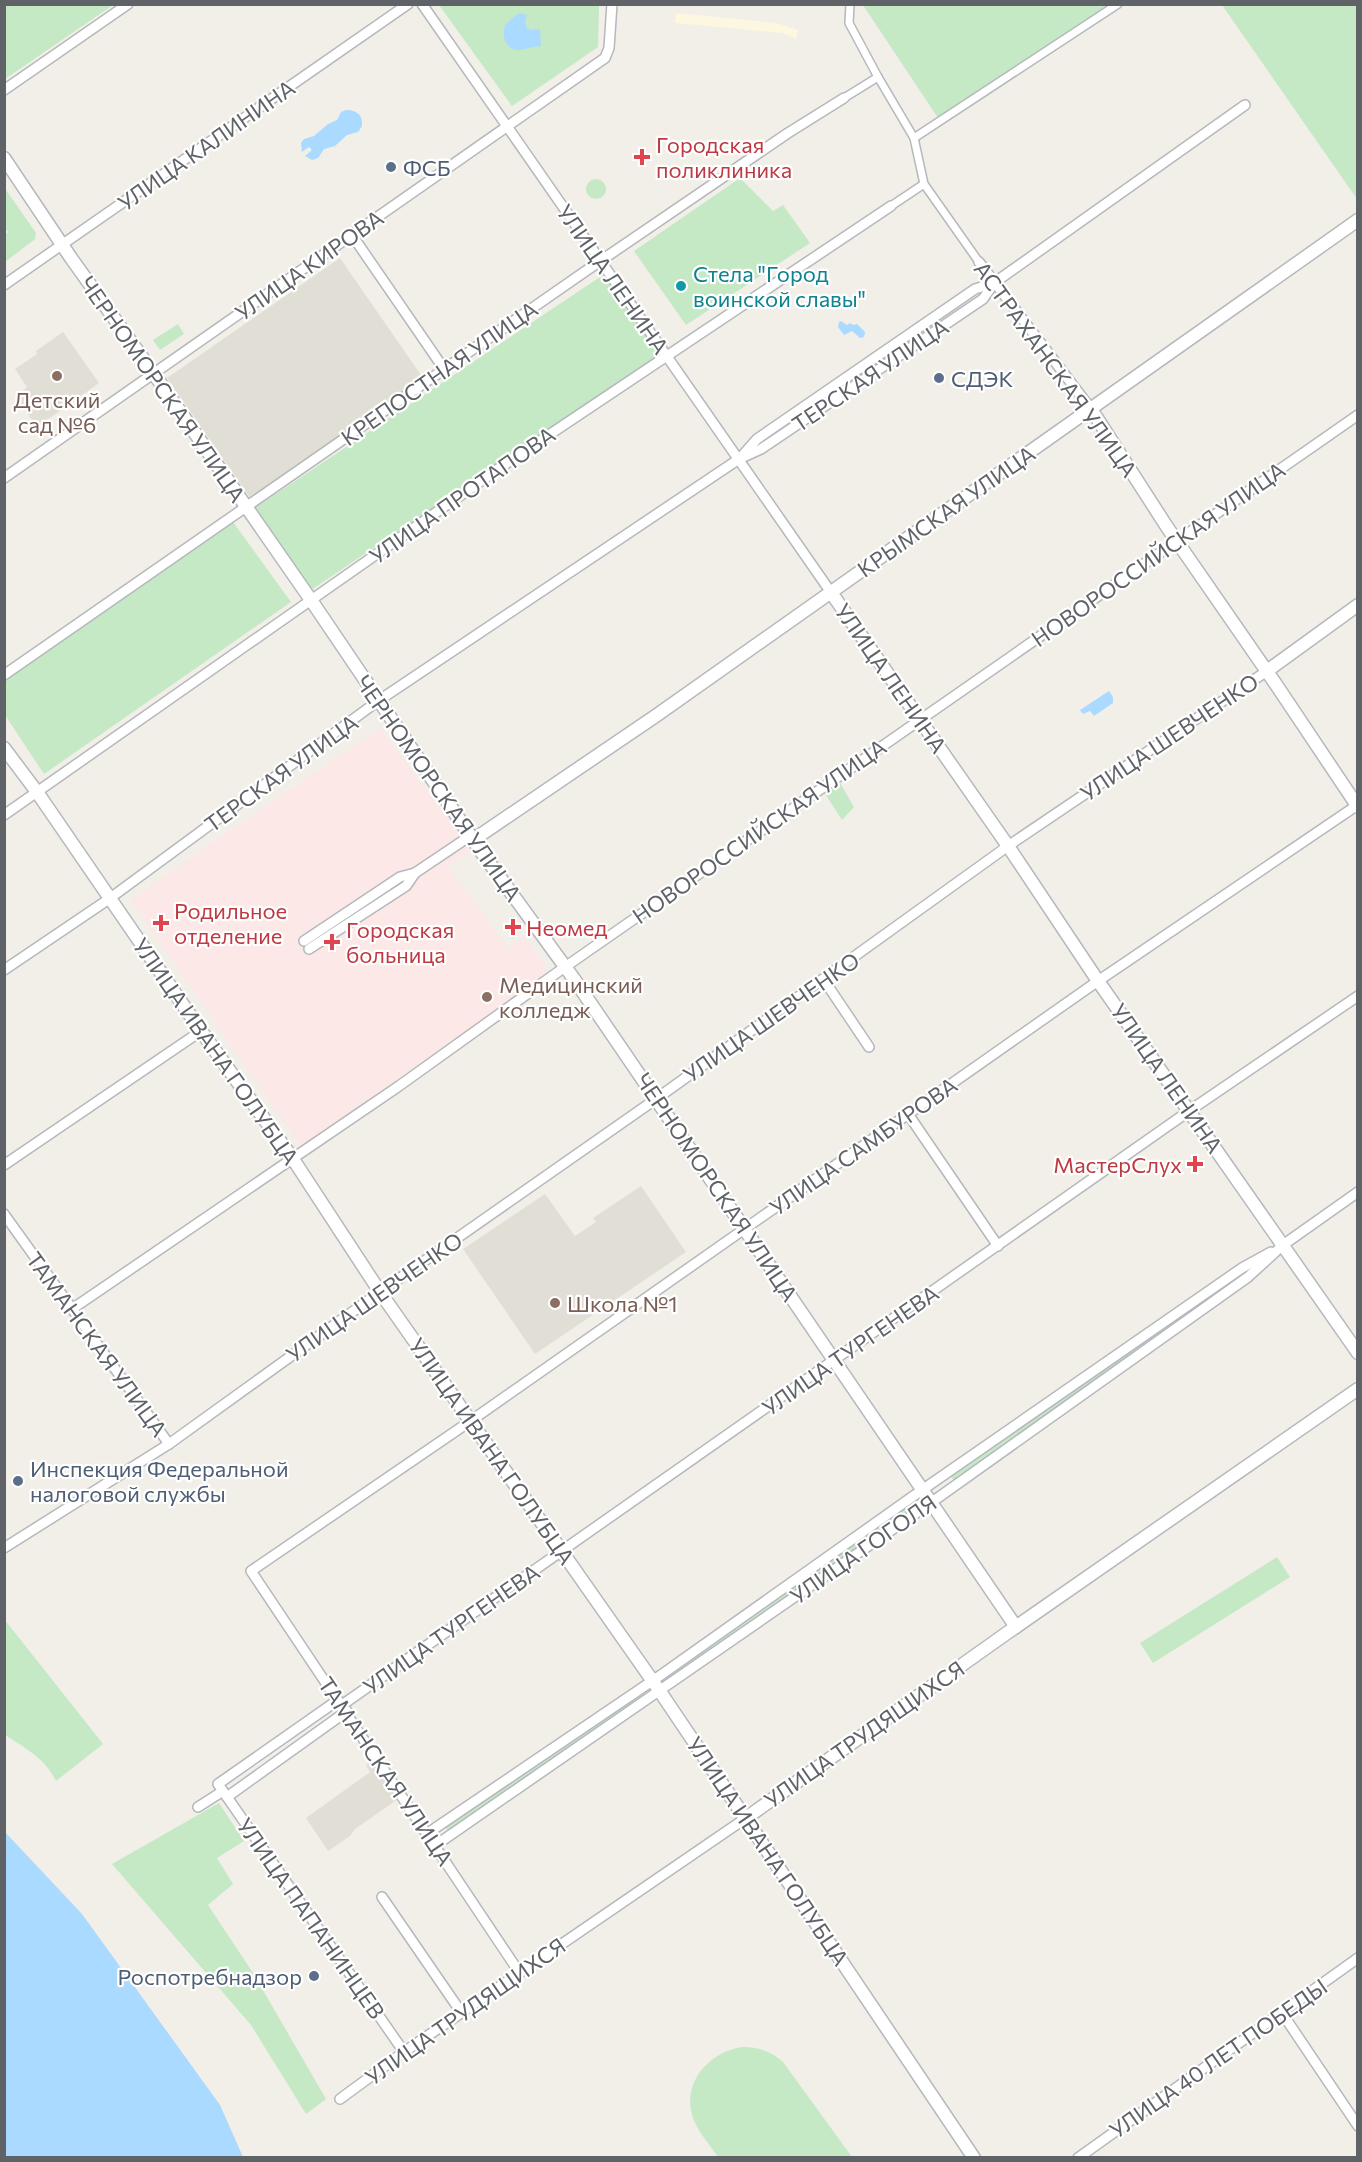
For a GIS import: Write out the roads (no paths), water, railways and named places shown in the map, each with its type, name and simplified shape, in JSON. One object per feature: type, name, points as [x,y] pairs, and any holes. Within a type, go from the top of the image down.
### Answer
[{"type":"street","points":[[4,90],[128,4]]},
{"type":"street","name":"УЛИЦА КАЛИНИНА","points":[[4,285],[408,4]]},
{"type":"street","name":"УЛИЦА ЛЕНИНА","points":[[422,4],[1358,1353]]},
{"type":"street","name":"УЛИЦА КИРОВА","points":[[4,478],[605,57],[609,48],[612,4]]},
{"type":"street","name":"АСТРАХАНСКАЯ УЛИЦА","points":[[850,4],[849,23],[914,138],[924,184],[994,283],[1091,409],[1177,541],[1357,806]]},
{"type":"street","points":[[914,138],[1118,4]]},
{"type":"street","name":"КРЕПОСТНАЯ УЛИЦА","points":[[4,675],[601,261],[789,133],[878,77]]},
{"type":"street","name":"ТЕРСКАЯ УЛИЦА","points":[[4,970],[109,899],[378,701],[739,459],[757,439],[975,289],[994,283],[1245,105]]},
{"type":"street","name":"ЧЕРНОМОРСКАЯ УЛИЦА","points":[[4,158],[311,600],[471,838],[565,967],[836,1360],[1016,1627]]},
{"type":"street","name":"УЛИЦА ПРОТАПОВА","points":[[4,814],[501,467],[924,184]]},
{"type":"street","name":"КРЫМСКАЯ УЛИЦА","points":[[304,941],[400,877],[415,873],[471,838],[666,709],[1358,220]]},
{"type":"street","points":[[352,235],[444,369]]},
{"type":"street","name":"НОВОРОССИЙСКАЯ УЛИЦА","points":[[72,1309],[293,1159],[1358,415]]},
{"type":"street","name":"УЛИЦА ШЕВЧЕНКО","points":[[4,1548],[169,1444],[380,1292],[824,980],[1008,846],[1266,671],[1358,605]]},
{"type":"street","name":"УЛИЦА ИВАНА ГОЛУБЦА","points":[[4,748],[293,1159],[380,1292],[656,1685],[974,2157]]},
{"type":"street","name":"УЛИЦА САМБУРОВА","points":[[251,1571],[472,1420],[1098,981],[1357,806]]},
{"type":"street","points":[[309,949],[406,886],[415,873]]},
{"type":"street","points":[[824,980],[869,1047]]},
{"type":"street","name":"УЛИЦА ТУРГЕНЕВА","points":[[198,1808],[1190,1111],[1358,996]]},
{"type":"street","points":[[4,1165],[201,1031]]},
{"type":"street","points":[[908,1114],[998,1246]]},
{"type":"street","name":"УЛИЦА ГОГОЛЯ","points":[[436,1845],[923,1489],[1242,1268],[1283,1245],[1358,1192]]},
{"type":"street","name":"ТАМАНСКАЯ УЛИЦА","points":[[4,1214],[169,1444]]},
{"type":"street","name":"УЛИЦА ГОГОЛЯ","points":[[428,1833],[932,1502],[1248,1277],[1283,1245]]},
{"type":"street","name":"УЛИЦА ТРУДЯЩИХСЯ","points":[[340,2099],[461,2012],[746,1818],[1358,1389]]},
{"type":"street","name":"ТАМАНСКАЯ УЛИЦА","points":[[251,1571],[519,1972]]},
{"type":"street","name":"УЛИЦА ТУРГЕНЕВА","points":[[223,1791],[342,1706]]},
{"type":"street","name":"УЛИЦА ПАПАНИНЦЕВ","points":[[223,1791],[404,2052]]},
{"type":"street","points":[[382,1897],[461,2012]]},
{"type":"street","name":"УЛИЦА 40 ЛЕТ ПОБЕДЫ","points":[[1082,2156],[1358,1958]]},
{"type":"street","points":[[1282,2013],[1358,2126]]},
{"type":"water","points":[[520,13],[527,15],[525,21],[527,28],[540,29],[541,46],[517,50],[505,41],[505,26]]},
{"type":"water","points":[[346,110],[356,112],[360,116],[362,126],[358,132],[347,135],[335,146],[324,149],[318,158],[312,160],[305,156],[312,150],[309,147],[302,152],[301,143],[304,139],[314,136],[328,124],[337,120],[341,112]]},
{"type":"water","points":[[841,321],[847,325],[857,324],[865,332],[864,337],[860,338],[852,331],[844,335],[838,327]]},
{"type":"water","points":[[1109,691],[1113,697],[1113,703],[1094,716],[1090,711],[1083,714],[1080,710]]},
{"type":"water","points":[[4,1831],[82,1914],[220,2105],[243,2157],[5,2157]]},
{"type":"place","name":"Городская поликлиника","points":[[642,157]]},
{"type":"place","name":"ФСБ","points":[[391,167]]},
{"type":"place","name":"Стела \"Город воинской славы\"","points":[[681,286]]},
{"type":"place","name":"Детский сад №6","points":[[57,376]]},
{"type":"place","name":"СДЭК","points":[[939,378]]},
{"type":"place","name":"Родильное отделение","points":[[161,923]]},
{"type":"place","name":"Неомед","points":[[513,927]]},
{"type":"place","name":"Городская больница","points":[[332,942]]},
{"type":"place","name":"Медицинский колледж","points":[[487,997]]},
{"type":"place","name":"МастерСлух","points":[[1195,1164]]},
{"type":"place","name":"Школа №1","points":[[555,1303]]},
{"type":"place","name":"Инспекция Федеральной налоговой службы","points":[[18,1481]]},
{"type":"place","name":"Роспотребнадзор","points":[[314,1976]]}]
